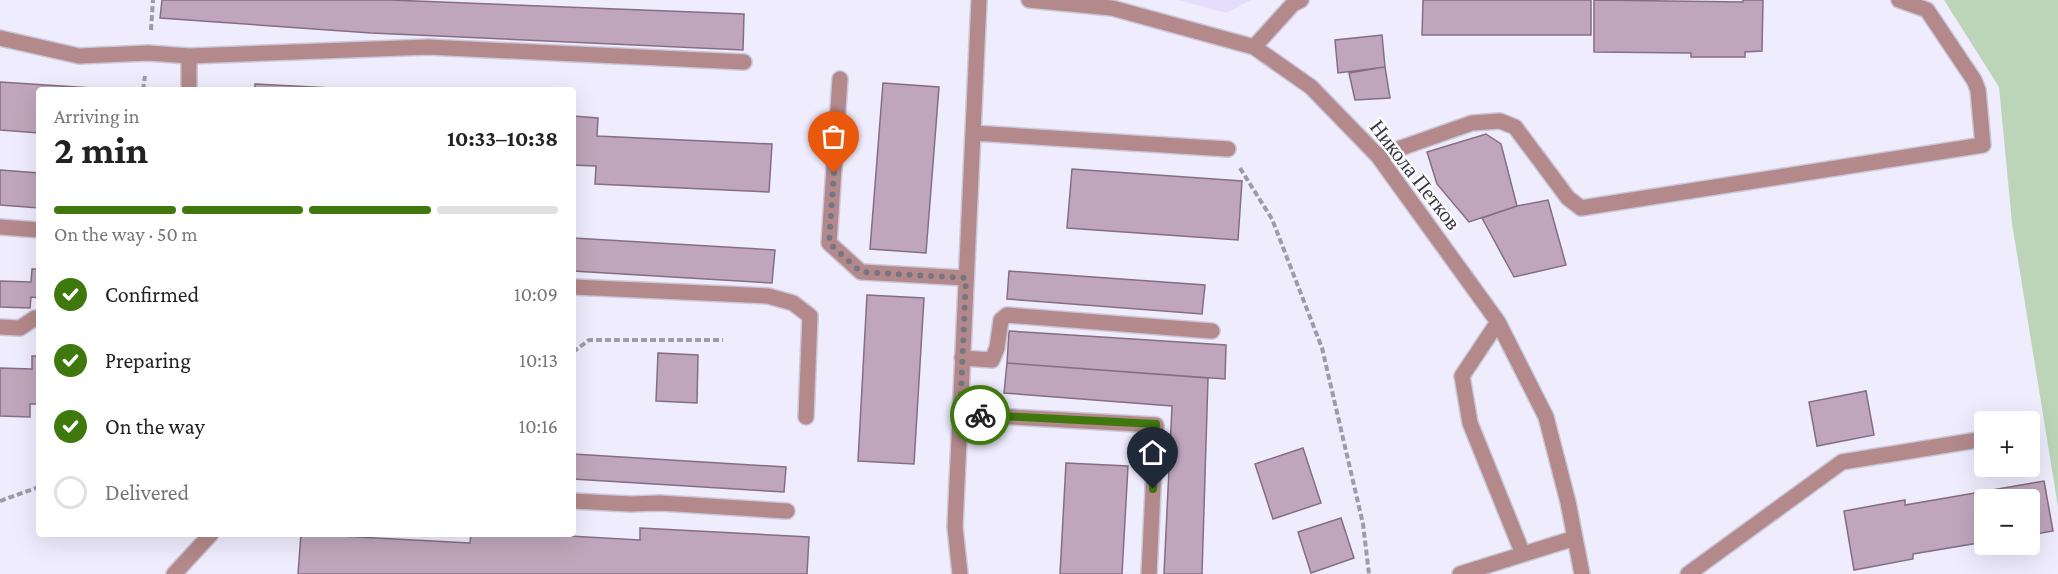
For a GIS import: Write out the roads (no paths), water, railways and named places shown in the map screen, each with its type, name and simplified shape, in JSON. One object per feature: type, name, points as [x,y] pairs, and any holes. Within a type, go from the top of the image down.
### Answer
[{"type":"street","points":[[960,574],[955,527],[979,0]]},
{"type":"street","name":"Никола Петков","points":[[1029,0],[1112,8],[1254,47],[1311,87],[1378,156],[1498,322],[1546,417],[1582,574]]},
{"type":"street","points":[[1254,47],[1293,4],[1301,0]]},
{"type":"street","points":[[1378,156],[1472,123],[1500,121],[1515,128],[1568,198],[1581,208],[1983,145],[1978,90],[1974,80],[1927,10],[1899,0]]},
{"type":"street","points":[[0,38],[79,56],[148,53],[189,56],[428,47],[744,62]]},
{"type":"street","points":[[189,56],[189,87]]},
{"type":"street","points":[[840,79],[829,243],[861,272],[966,278]]},
{"type":"street","points":[[973,133],[1228,149]]},
{"type":"street","points":[[0,227],[36,230]]},
{"type":"street","points":[[576,287],[768,296],[793,303],[810,316],[806,417]]},
{"type":"street","points":[[962,358],[992,360],[997,348],[1001,320],[1007,315],[1212,330]]},
{"type":"street","points":[[0,327],[20,328],[36,318]]},
{"type":"street","points":[[1498,322],[1462,376],[1470,423],[1523,554]]},
{"type":"street","points":[[960,414],[1156,424],[1149,574]]},
{"type":"street","points":[[1688,574],[1842,462],[1974,441]]},
{"type":"street","points":[[576,501],[630,504],[660,502],[787,511]]},
{"type":"street","points":[[174,574],[208,537]]},
{"type":"street","points":[[1460,574],[1575,538]]}]
